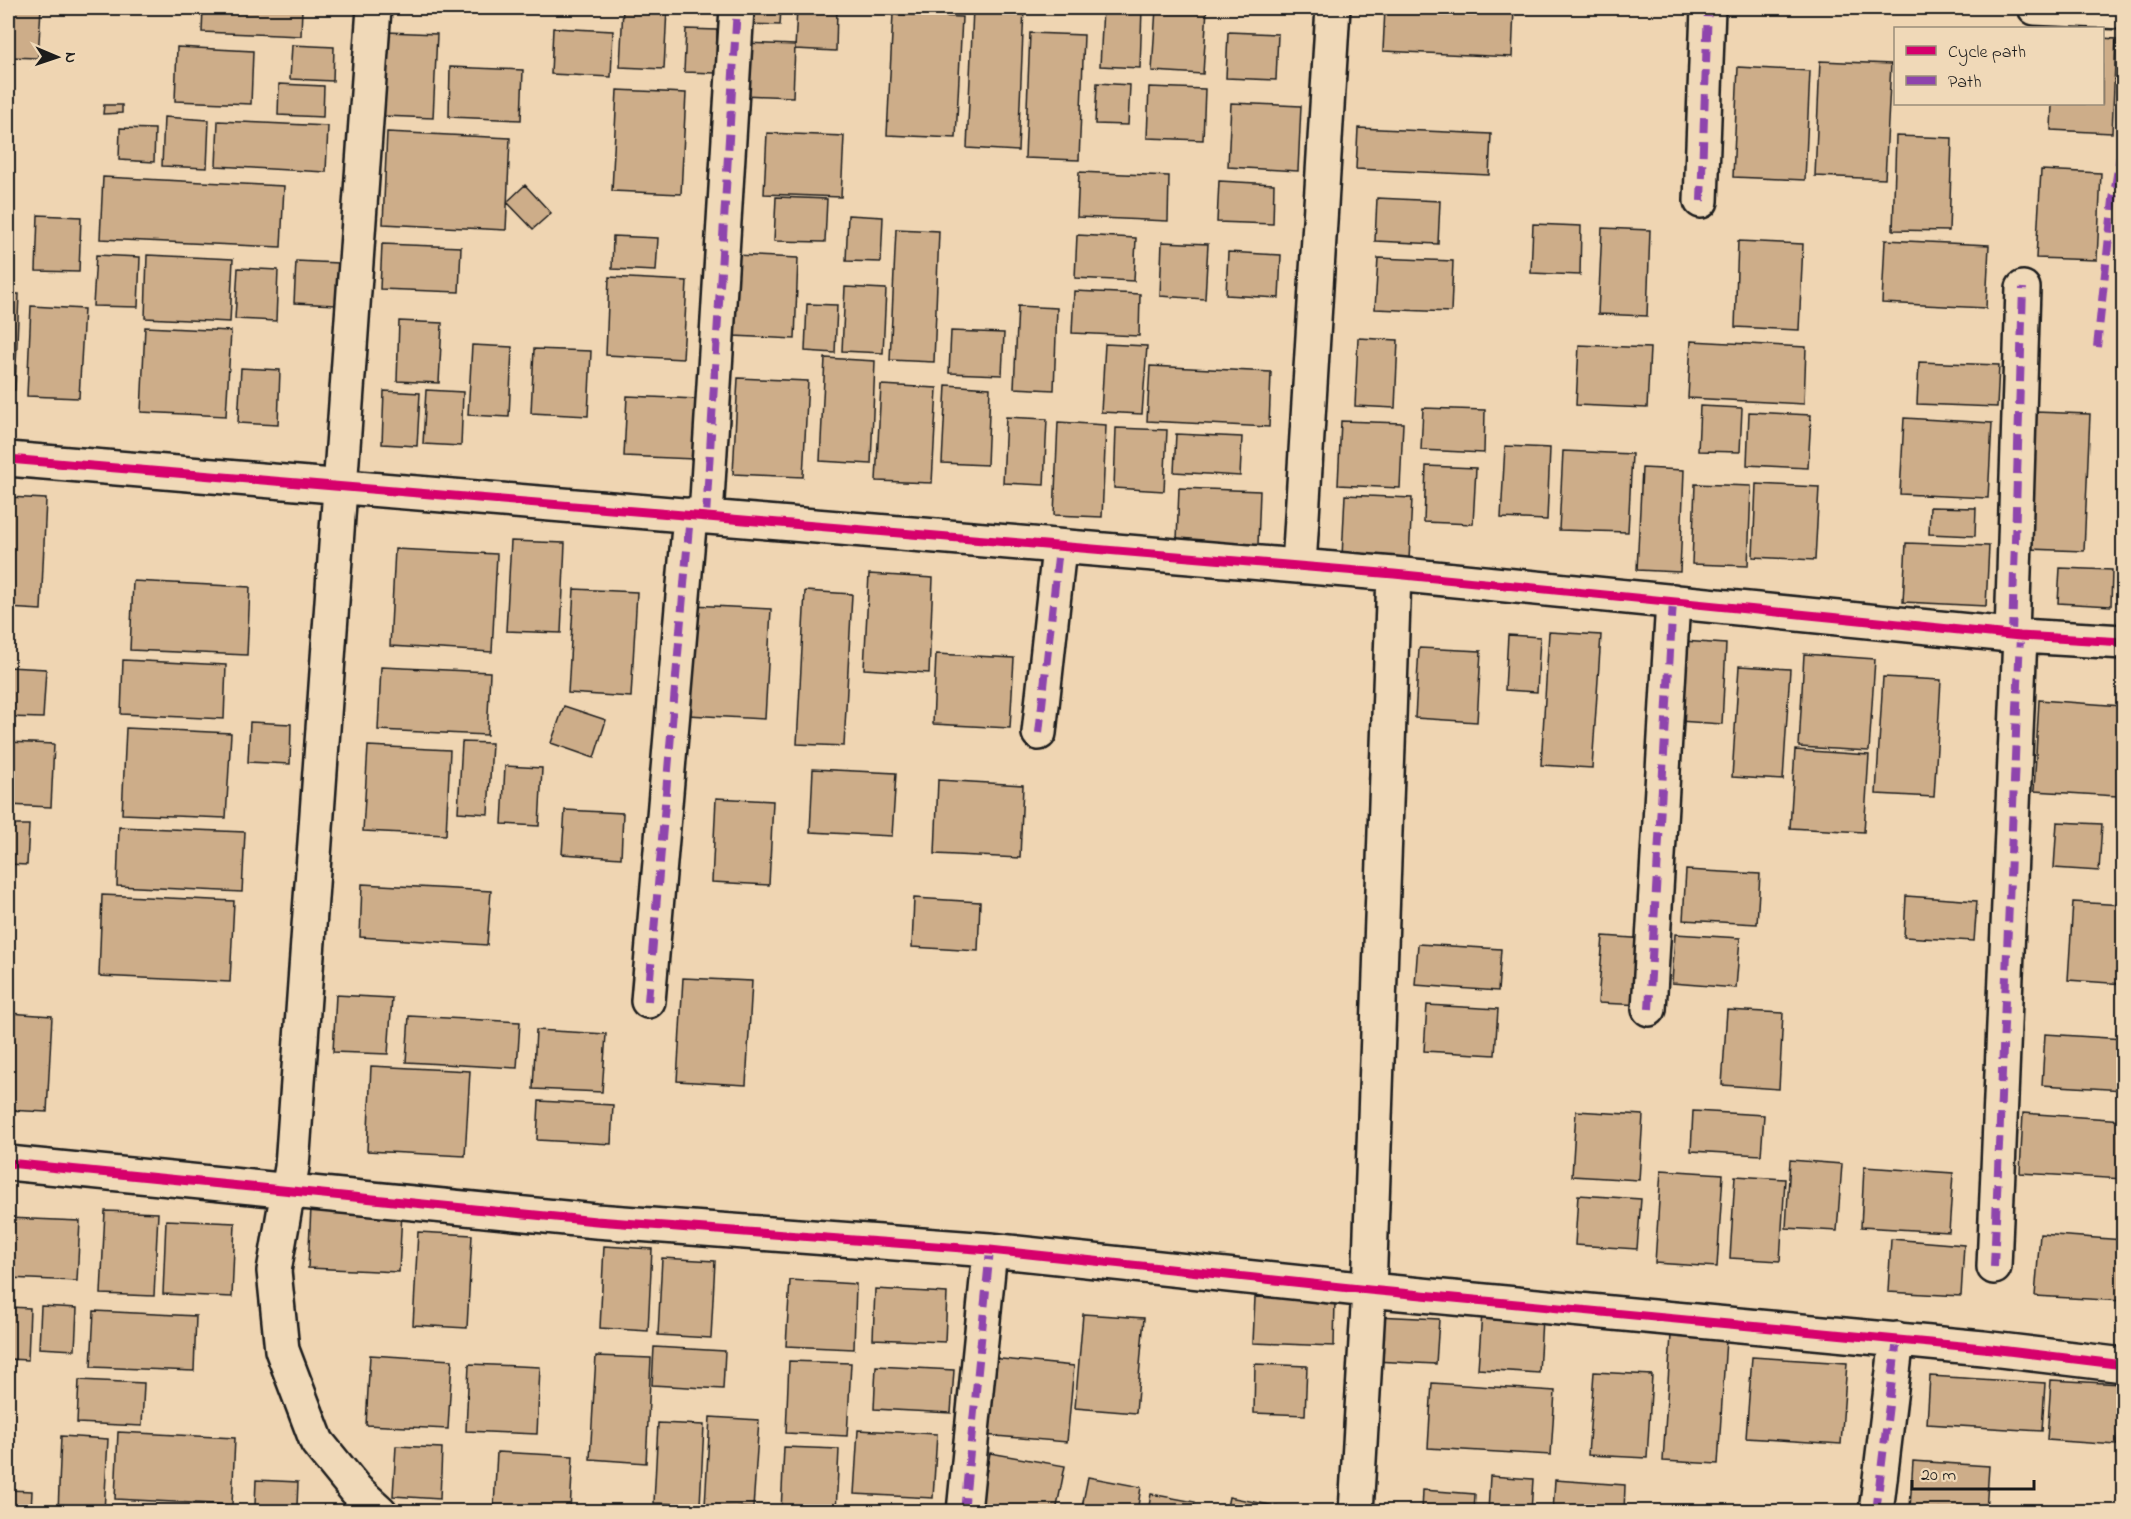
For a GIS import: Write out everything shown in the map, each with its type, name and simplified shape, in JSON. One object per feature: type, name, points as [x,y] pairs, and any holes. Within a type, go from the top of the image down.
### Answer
[{"type":"street","points":[[374,8],[288,1190],[274,1270],[282,1350],[316,1442],[356,1490],[380,1512]]},
{"type":"street","points":[[648,1001],[698,516],[737,8]]},
{"type":"street","points":[[1299,566],[1333,8]]},
{"type":"street","points":[[1701,201],[1708,8]]},
{"type":"street","points":[[2035,8],[2124,12]]},
{"type":"street","points":[[1994,1267],[2016,635],[2023,288]]},
{"type":"street","points":[[8,459],[1394,574],[2016,635],[2124,642]]},
{"type":"street","points":[[1039,734],[1059,548]]},
{"type":"street","points":[[1356,1512],[1368,1290],[1394,574]]},
{"type":"street","points":[[1648,1009],[1673,601]]},
{"type":"street","points":[[8,1163],[597,1221],[990,1250],[1368,1290],[1897,1339],[2124,1365]]},
{"type":"street","points":[[964,1512],[990,1250]]},
{"type":"street","points":[[1876,1512],[1897,1339]]},
{"type":"building","points":[[8,8],[41,8],[38,58],[8,57]]},
{"type":"building","points":[[203,8],[302,8],[301,36],[202,32]]},
{"type":"building","points":[[623,8],[667,8],[664,69],[620,67]]},
{"type":"building","points":[[745,8],[781,8],[780,25],[744,24]]},
{"type":"building","points":[[797,8],[837,8],[836,51],[795,49]]},
{"type":"building","points":[[973,8],[1024,8],[1018,151],[967,148]]},
{"type":"building","points":[[1103,8],[1142,8],[1140,68],[1100,66]]},
{"type":"building","points":[[1156,8],[1207,8],[1203,74],[1152,71]]},
{"type":"building","points":[[1385,8],[1514,8],[1512,57],[1383,51]]},
{"type":"building","points":[[893,14],[962,17],[956,138],[887,135]]},
{"type":"building","points":[[553,28],[613,31],[611,77],[551,74]]},
{"type":"building","points":[[686,29],[717,30],[716,73],[684,72]]},
{"type":"building","points":[[387,32],[437,34],[433,118],[383,116]]},
{"type":"building","points":[[1228,32],[1278,34],[1276,80],[1226,78]]},
{"type":"building","points":[[1030,33],[1084,35],[1079,160],[1025,158]]},
{"type":"building","points":[[2104,38],[2116,39],[2112,133],[2051,130],[2052,105],[2104,105]]},
{"type":"building","points":[[744,43],[795,45],[793,97],[742,95]]},
{"type":"building","points":[[292,45],[334,47],[333,81],[290,79]]},
{"type":"building","points":[[177,47],[253,51],[251,104],[175,101]]},
{"type":"building","points":[[1820,61],[1891,64],[1885,179],[1815,176]]},
{"type":"building","points":[[450,67],[523,70],[521,120],[449,117]]},
{"type":"building","points":[[1738,67],[1810,71],[1805,180],[1733,177]]},
{"type":"building","points":[[1097,83],[1130,85],[1128,125],[1095,124]]},
{"type":"building","points":[[279,84],[324,86],[323,117],[278,115]]},
{"type":"building","points":[[1149,87],[1205,89],[1203,140],[1147,138]]},
{"type":"building","points":[[617,90],[686,93],[681,194],[612,191]]},
{"type":"building","points":[[1231,103],[1301,106],[1298,171],[1228,167]]},
{"type":"building","points":[[104,105],[122,105],[122,113],[103,114]]},
{"type":"building","points":[[164,117],[209,120],[207,168],[162,166]]},
{"type":"building","points":[[218,121],[328,126],[326,172],[216,166]]},
{"type":"building","points":[[120,128],[155,129],[154,162],[119,160]]},
{"type":"building","points":[[1358,128],[1491,134],[1489,175],[1356,169]]},
{"type":"building","points":[[387,132],[510,138],[506,230],[383,224]]},
{"type":"building","points":[[767,133],[844,136],[841,197],[764,194]]},
{"type":"building","points":[[1896,136],[1952,138],[1949,231],[1893,230]]},
{"type":"building","points":[[2041,170],[2101,173],[2097,260],[2036,258]]},
{"type":"building","points":[[1079,172],[1169,176],[1168,221],[1077,217]]},
{"type":"building","points":[[103,177],[284,186],[281,247],[100,239]]},
{"type":"building","points":[[1219,181],[1274,184],[1273,224],[1217,222]]},
{"type":"building","points":[[525,185],[551,213],[533,229],[507,202]]},
{"type":"building","points":[[776,197],[827,199],[825,242],[774,241]]},
{"type":"building","points":[[1377,198],[1440,201],[1438,244],[1375,241]]},
{"type":"building","points":[[38,215],[81,217],[79,272],[36,271]]},
{"type":"building","points":[[848,215],[883,217],[881,262],[846,261]]},
{"type":"building","points":[[1533,224],[1581,226],[1580,275],[1531,273]]},
{"type":"building","points":[[1602,228],[1650,230],[1647,316],[1598,314]]},
{"type":"building","points":[[896,229],[939,231],[934,362],[890,360]]},
{"type":"building","points":[[1077,235],[1136,238],[1134,281],[1075,278]]},
{"type":"building","points":[[613,236],[658,238],[656,271],[612,269]]},
{"type":"building","points":[[1885,240],[1989,245],[1986,308],[1882,303]]},
{"type":"building","points":[[1738,241],[1803,244],[1799,330],[1735,327]]},
{"type":"building","points":[[1162,242],[1208,244],[1205,299],[1160,296]]},
{"type":"building","points":[[382,244],[461,247],[459,292],[380,289]]},
{"type":"building","points":[[1228,252],[1281,255],[1279,298],[1226,295]]},
{"type":"building","points":[[96,255],[140,257],[138,307],[93,306]]},
{"type":"building","points":[[147,255],[233,259],[230,322],[145,318]]},
{"type":"building","points":[[736,255],[798,258],[795,339],[733,336]]},
{"type":"building","points":[[1378,258],[1453,261],[1451,312],[1375,309]]},
{"type":"building","points":[[296,261],[338,263],[336,305],[294,303]]},
{"type":"building","points":[[238,268],[278,270],[276,321],[235,319]]},
{"type":"building","points":[[609,277],[687,281],[683,359],[606,355]]},
{"type":"building","points":[[845,287],[886,289],[883,353],[842,351]]},
{"type":"building","points":[[1074,291],[1140,294],[1139,336],[1072,333]]},
{"type":"building","points":[[8,294],[19,294],[15,390],[8,390]]},
{"type":"building","points":[[807,304],[837,305],[835,353],[805,351]]},
{"type":"building","points":[[31,306],[84,309],[79,398],[27,396]]},
{"type":"building","points":[[1018,306],[1057,308],[1054,390],[1014,388]]},
{"type":"building","points":[[399,321],[442,323],[439,383],[397,381]]},
{"type":"building","points":[[145,327],[231,331],[226,416],[141,412]]},
{"type":"building","points":[[951,331],[1004,333],[1002,375],[949,373]]},
{"type":"building","points":[[1358,338],[1398,340],[1395,408],[1355,406]]},
{"type":"building","points":[[1691,341],[1806,347],[1804,404],[1688,398]]},
{"type":"building","points":[[1105,344],[1147,346],[1142,414],[1101,412]]},
{"type":"building","points":[[472,345],[512,347],[509,417],[468,415]]},
{"type":"building","points":[[1579,345],[1650,348],[1647,408],[1576,405]]},
{"type":"building","points":[[534,349],[591,351],[588,416],[531,413]]},
{"type":"building","points":[[825,358],[875,361],[871,464],[820,461]]},
{"type":"building","points":[[1919,362],[1999,365],[1997,407],[1917,404]]},
{"type":"building","points":[[1150,366],[1271,372],[1269,427],[1147,421]]},
{"type":"building","points":[[241,368],[280,370],[278,425],[238,423]]},
{"type":"building","points":[[738,378],[808,381],[803,477],[733,474]]},
{"type":"building","points":[[881,385],[937,388],[932,483],[876,481]]},
{"type":"building","points":[[946,385],[990,388],[987,465],[942,463]]},
{"type":"building","points":[[426,390],[463,392],[461,446],[423,444]]},
{"type":"building","points":[[384,391],[420,393],[417,446],[382,444]]},
{"type":"building","points":[[627,396],[697,399],[694,459],[624,456]]},
{"type":"building","points":[[1700,406],[1742,408],[1740,452],[1698,451]]},
{"type":"building","points":[[1423,408],[1485,410],[1484,453],[1421,450]]},
{"type":"building","points":[[1749,412],[1811,415],[1808,468],[1747,465]]},
{"type":"building","points":[[2035,412],[2090,414],[2084,551],[2029,549]]},
{"type":"building","points":[[1006,417],[1047,419],[1044,485],[1003,483]]},
{"type":"building","points":[[1904,418],[1992,423],[1988,498],[1900,494]]},
{"type":"building","points":[[1341,421],[1403,423],[1400,488],[1338,485]]},
{"type":"building","points":[[1058,422],[1106,425],[1102,517],[1054,515]]},
{"type":"building","points":[[1116,428],[1167,430],[1164,491],[1114,488]]},
{"type":"building","points":[[1176,434],[1242,437],[1240,476],[1174,472]]},
{"type":"building","points":[[1505,446],[1550,448],[1547,520],[1501,518]]},
{"type":"building","points":[[1563,451],[1632,454],[1628,532],[1559,530]]},
{"type":"building","points":[[1426,466],[1476,468],[1473,524],[1424,522]]},
{"type":"building","points":[[1642,468],[1684,470],[1680,572],[1637,570]]},
{"type":"building","points":[[1695,484],[1751,486],[1748,566],[1692,564]]},
{"type":"building","points":[[1756,484],[1819,487],[1815,560],[1753,557]]},
{"type":"building","points":[[1179,488],[1260,491],[1258,545],[1177,541]]},
{"type":"building","points":[[1345,495],[1412,498],[1409,560],[1342,557]]},
{"type":"building","points":[[8,497],[46,499],[41,610],[8,608]]},
{"type":"building","points":[[1930,507],[1976,508],[1975,536],[1929,534]]},
{"type":"building","points":[[511,541],[565,543],[561,633],[506,631]]},
{"type":"building","points":[[1906,543],[1989,546],[1986,606],[1903,602]]},
{"type":"building","points":[[395,549],[497,554],[492,652],[390,646]]},
{"type":"building","points":[[2060,568],[2112,570],[2111,606],[2058,603]]},
{"type":"building","points":[[869,574],[933,578],[929,673],[864,669]]},
{"type":"building","points":[[133,581],[250,587],[247,655],[130,650]]},
{"type":"building","points":[[574,589],[637,592],[631,697],[568,693]]},
{"type":"building","points":[[805,591],[852,594],[844,746],[797,744]]},
{"type":"building","points":[[692,605],[771,609],[765,719],[687,715]]},
{"type":"building","points":[[1549,632],[1601,635],[1592,768],[1541,765]]},
{"type":"building","points":[[1508,635],[1540,637],[1537,692],[1505,690]]},
{"type":"building","points":[[1683,641],[1726,644],[1722,724],[1679,721]]},
{"type":"building","points":[[1419,648],[1481,651],[1477,722],[1415,718]]},
{"type":"building","points":[[936,654],[1014,658],[1010,728],[933,724]]},
{"type":"building","points":[[1804,654],[1875,659],[1869,751],[1799,747]]},
{"type":"building","points":[[123,660],[226,665],[224,719],[121,714]]},
{"type":"building","points":[[1739,666],[1790,669],[1783,780],[1732,777]]},
{"type":"building","points":[[8,667],[46,669],[43,718],[8,717]]},
{"type":"building","points":[[381,667],[490,672],[487,735],[378,730]]},
{"type":"building","points":[[1883,677],[1941,680],[1934,797],[1876,794]]},
{"type":"building","points":[[2039,700],[2122,706],[2117,796],[2034,791]]},
{"type":"building","points":[[564,706],[606,720],[594,758],[551,743]]},
{"type":"building","points":[[250,722],[291,724],[290,764],[248,762]]},
{"type":"building","points":[[126,728],[231,733],[226,818],[122,814]]},
{"type":"building","points":[[8,742],[54,744],[51,807],[8,805]]},
{"type":"building","points":[[462,742],[492,743],[488,814],[458,812]]},
{"type":"building","points":[[368,746],[450,750],[446,835],[363,831]]},
{"type":"building","points":[[1795,750],[1869,755],[1864,832],[1790,828]]},
{"type":"building","points":[[505,766],[542,768],[539,826],[502,824]]},
{"type":"building","points":[[813,769],[896,773],[892,836],[810,832]]},
{"type":"building","points":[[938,780],[1023,785],[1020,858],[935,854]]},
{"type":"building","points":[[716,798],[773,801],[769,885],[712,882]]},
{"type":"building","points":[[565,810],[623,813],[621,858],[562,854]]},
{"type":"building","points":[[2057,822],[2102,824],[2099,871],[2054,868]]},
{"type":"building","points":[[8,825],[29,825],[27,865],[8,864]]},
{"type":"building","points":[[119,827],[245,832],[242,892],[117,886]]},
{"type":"building","points":[[1686,870],[1760,874],[1757,924],[1683,920]]},
{"type":"building","points":[[362,884],[491,891],[487,945],[360,937]]},
{"type":"building","points":[[102,895],[234,901],[230,982],[99,976]]},
{"type":"building","points":[[1906,896],[1977,901],[1974,941],[1904,937]]},
{"type":"building","points":[[914,898],[980,902],[978,951],[912,947]]},
{"type":"building","points":[[2073,902],[2124,905],[2124,984],[2068,980]]},
{"type":"building","points":[[1675,934],[1740,938],[1736,988],[1672,983]]},
{"type":"building","points":[[1603,936],[1648,939],[1645,1005],[1598,1003]]},
{"type":"building","points":[[1418,944],[1501,949],[1498,991],[1415,985]]},
{"type":"building","points":[[683,978],[752,981],[746,1085],[677,1081]]},
{"type":"building","points":[[336,995],[392,998],[388,1054],[333,1052]]},
{"type":"building","points":[[1427,1005],[1498,1009],[1495,1055],[1424,1051]]},
{"type":"building","points":[[1727,1010],[1783,1013],[1779,1089],[1722,1085]]},
{"type":"building","points":[[8,1013],[52,1016],[47,1112],[8,1110]]},
{"type":"building","points":[[409,1016],[520,1022],[517,1068],[406,1062]]},
{"type":"building","points":[[536,1030],[606,1034],[602,1092],[533,1089]]},
{"type":"building","points":[[2045,1034],[2124,1039],[2124,1090],[2042,1085]]},
{"type":"building","points":[[371,1066],[470,1071],[465,1156],[367,1151]]},
{"type":"building","points":[[539,1101],[613,1105],[611,1144],[537,1140]]},
{"type":"building","points":[[1576,1111],[1643,1115],[1639,1180],[1572,1176]]},
{"type":"building","points":[[1693,1111],[1764,1115],[1761,1155],[1691,1151]]},
{"type":"building","points":[[2023,1113],[2124,1120],[2124,1179],[2020,1173]]},
{"type":"building","points":[[1790,1160],[1842,1164],[1837,1231],[1786,1228]]},
{"type":"building","points":[[1864,1167],[1953,1173],[1949,1232],[1861,1227]]},
{"type":"building","points":[[1661,1170],[1723,1174],[1717,1267],[1655,1263]]},
{"type":"building","points":[[1735,1176],[1785,1179],[1780,1261],[1730,1258]]},
{"type":"building","points":[[1578,1195],[1641,1199],[1637,1249],[1575,1245]]},
{"type":"building","points":[[311,1207],[402,1211],[399,1272],[308,1268]]},
{"type":"building","points":[[105,1211],[158,1213],[154,1296],[101,1294]]},
{"type":"building","points":[[8,1218],[80,1221],[77,1281],[8,1278]]},
{"type":"building","points":[[166,1220],[235,1223],[232,1297],[163,1294]]},
{"type":"building","points":[[418,1232],[472,1235],[467,1328],[413,1325]]},
{"type":"building","points":[[2040,1234],[2124,1240],[2124,1301],[2035,1296]]},
{"type":"building","points":[[1891,1239],[1964,1245],[1961,1296],[1888,1292]]},
{"type":"building","points":[[604,1246],[652,1249],[648,1331],[600,1328]]},
{"type":"building","points":[[662,1258],[715,1261],[711,1338],[658,1335]]},
{"type":"building","points":[[790,1280],[856,1284],[854,1349],[786,1346]]},
{"type":"building","points":[[875,1289],[947,1293],[945,1342],[873,1339]]},
{"type":"building","points":[[1255,1297],[1335,1300],[1334,1346],[1253,1343]]},
{"type":"building","points":[[41,1306],[77,1308],[75,1350],[39,1348]]},
{"type":"building","points":[[8,1307],[30,1308],[28,1360],[8,1359]]},
{"type":"building","points":[[94,1311],[196,1316],[194,1371],[91,1367]]},
{"type":"building","points":[[1482,1313],[1542,1318],[1539,1373],[1478,1369]]},
{"type":"building","points":[[1083,1314],[1144,1318],[1136,1413],[1075,1408]]},
{"type":"building","points":[[1376,1316],[1439,1319],[1436,1364],[1373,1361]]},
{"type":"building","points":[[1671,1335],[1726,1339],[1718,1464],[1663,1461]]},
{"type":"building","points":[[654,1347],[725,1351],[723,1389],[652,1385]]},
{"type":"building","points":[[370,1355],[452,1360],[448,1429],[366,1425]]},
{"type":"building","points":[[596,1356],[651,1358],[646,1463],[590,1459]]},
{"type":"building","points":[[1752,1357],[1847,1363],[1841,1444],[1746,1438]]},
{"type":"building","points":[[991,1358],[1074,1366],[1067,1442],[984,1435]]},
{"type":"building","points":[[789,1361],[851,1363],[847,1436],[786,1433]]},
{"type":"building","points":[[469,1364],[540,1367],[537,1434],[466,1431]]},
{"type":"building","points":[[1255,1364],[1307,1366],[1305,1415],[1254,1413]]},
{"type":"building","points":[[876,1366],[954,1370],[951,1413],[874,1409]]},
{"type":"building","points":[[1594,1372],[1652,1375],[1647,1458],[1588,1455]]},
{"type":"building","points":[[1930,1376],[2045,1383],[2042,1431],[1927,1424]]},
{"type":"building","points":[[79,1380],[144,1383],[142,1426],[77,1423]]},
{"type":"building","points":[[2051,1380],[2121,1384],[2117,1445],[2047,1440]]},
{"type":"building","points":[[1432,1383],[1555,1391],[1551,1455],[1428,1448]]},
{"type":"building","points":[[8,1393],[11,1393],[8,1460]]},
{"type":"building","points":[[710,1417],[759,1420],[753,1508],[705,1506]]},
{"type":"building","points":[[658,1423],[704,1425],[700,1505],[654,1503]]},
{"type":"building","points":[[858,1430],[937,1434],[933,1498],[854,1494]]},
{"type":"building","points":[[118,1432],[235,1438],[232,1505],[115,1499]]},
{"type":"building","points":[[61,1436],[108,1439],[104,1512],[58,1512]]},
{"type":"building","points":[[396,1446],[442,1448],[440,1499],[393,1496]]},
{"type":"building","points":[[784,1447],[839,1449],[836,1512],[781,1512]]},
{"type":"building","points":[[497,1452],[573,1456],[570,1511],[494,1507]]},
{"type":"building","points":[[990,1453],[1065,1466],[1056,1512],[1003,1512],[980,1507]]},
{"type":"building","points":[[1913,1461],[1989,1466],[1986,1512],[1910,1508]]},
{"type":"building","points":[[1490,1476],[1533,1479],[1531,1512],[1488,1512]]},
{"type":"building","points":[[1088,1477],[1141,1487],[1137,1512],[1081,1512]]},
{"type":"building","points":[[256,1480],[298,1482],[297,1506],[255,1505]]},
{"type":"building","points":[[1555,1480],[1625,1485],[1624,1512],[1553,1512]]},
{"type":"building","points":[[8,1490],[32,1491],[31,1512],[8,1512]]},
{"type":"building","points":[[1423,1490],[1475,1494],[1474,1512],[1422,1512]]},
{"type":"building","points":[[1151,1494],[1195,1502],[1193,1512],[1148,1512]]},
{"type":"building","points":[[1229,1497],[1290,1509],[1289,1512],[1226,1512]]},
{"type":"building","points":[[860,1507],[938,1511],[938,1512],[860,1512]]},
{"type":"marked path","points":[[706,516],[737,8]]},
{"type":"marked path","points":[[1701,201],[1708,8]]},
{"type":"marked path","points":[[2097,347],[2113,200],[2124,131]]},
{"type":"marked path","points":[[2012,635],[2023,288]]},
{"type":"marked path","points":[[648,1001],[690,515]]},
{"type":"marked path","points":[[1039,733],[1059,548]]},
{"type":"marked path","points":[[1649,1009],[1673,601]]},
{"type":"marked path","points":[[1994,1267],[2020,636]]},
{"type":"marked path","points":[[964,1512],[990,1250]]},
{"type":"marked path","points":[[1876,1512],[1897,1339]]},
{"type":"cycle path","points":[[8,459],[1394,574],[2020,636],[2124,642]]},
{"type":"cycle path","points":[[8,1163],[596,1221],[990,1250],[1369,1290],[1983,1348],[2124,1365]]}]
